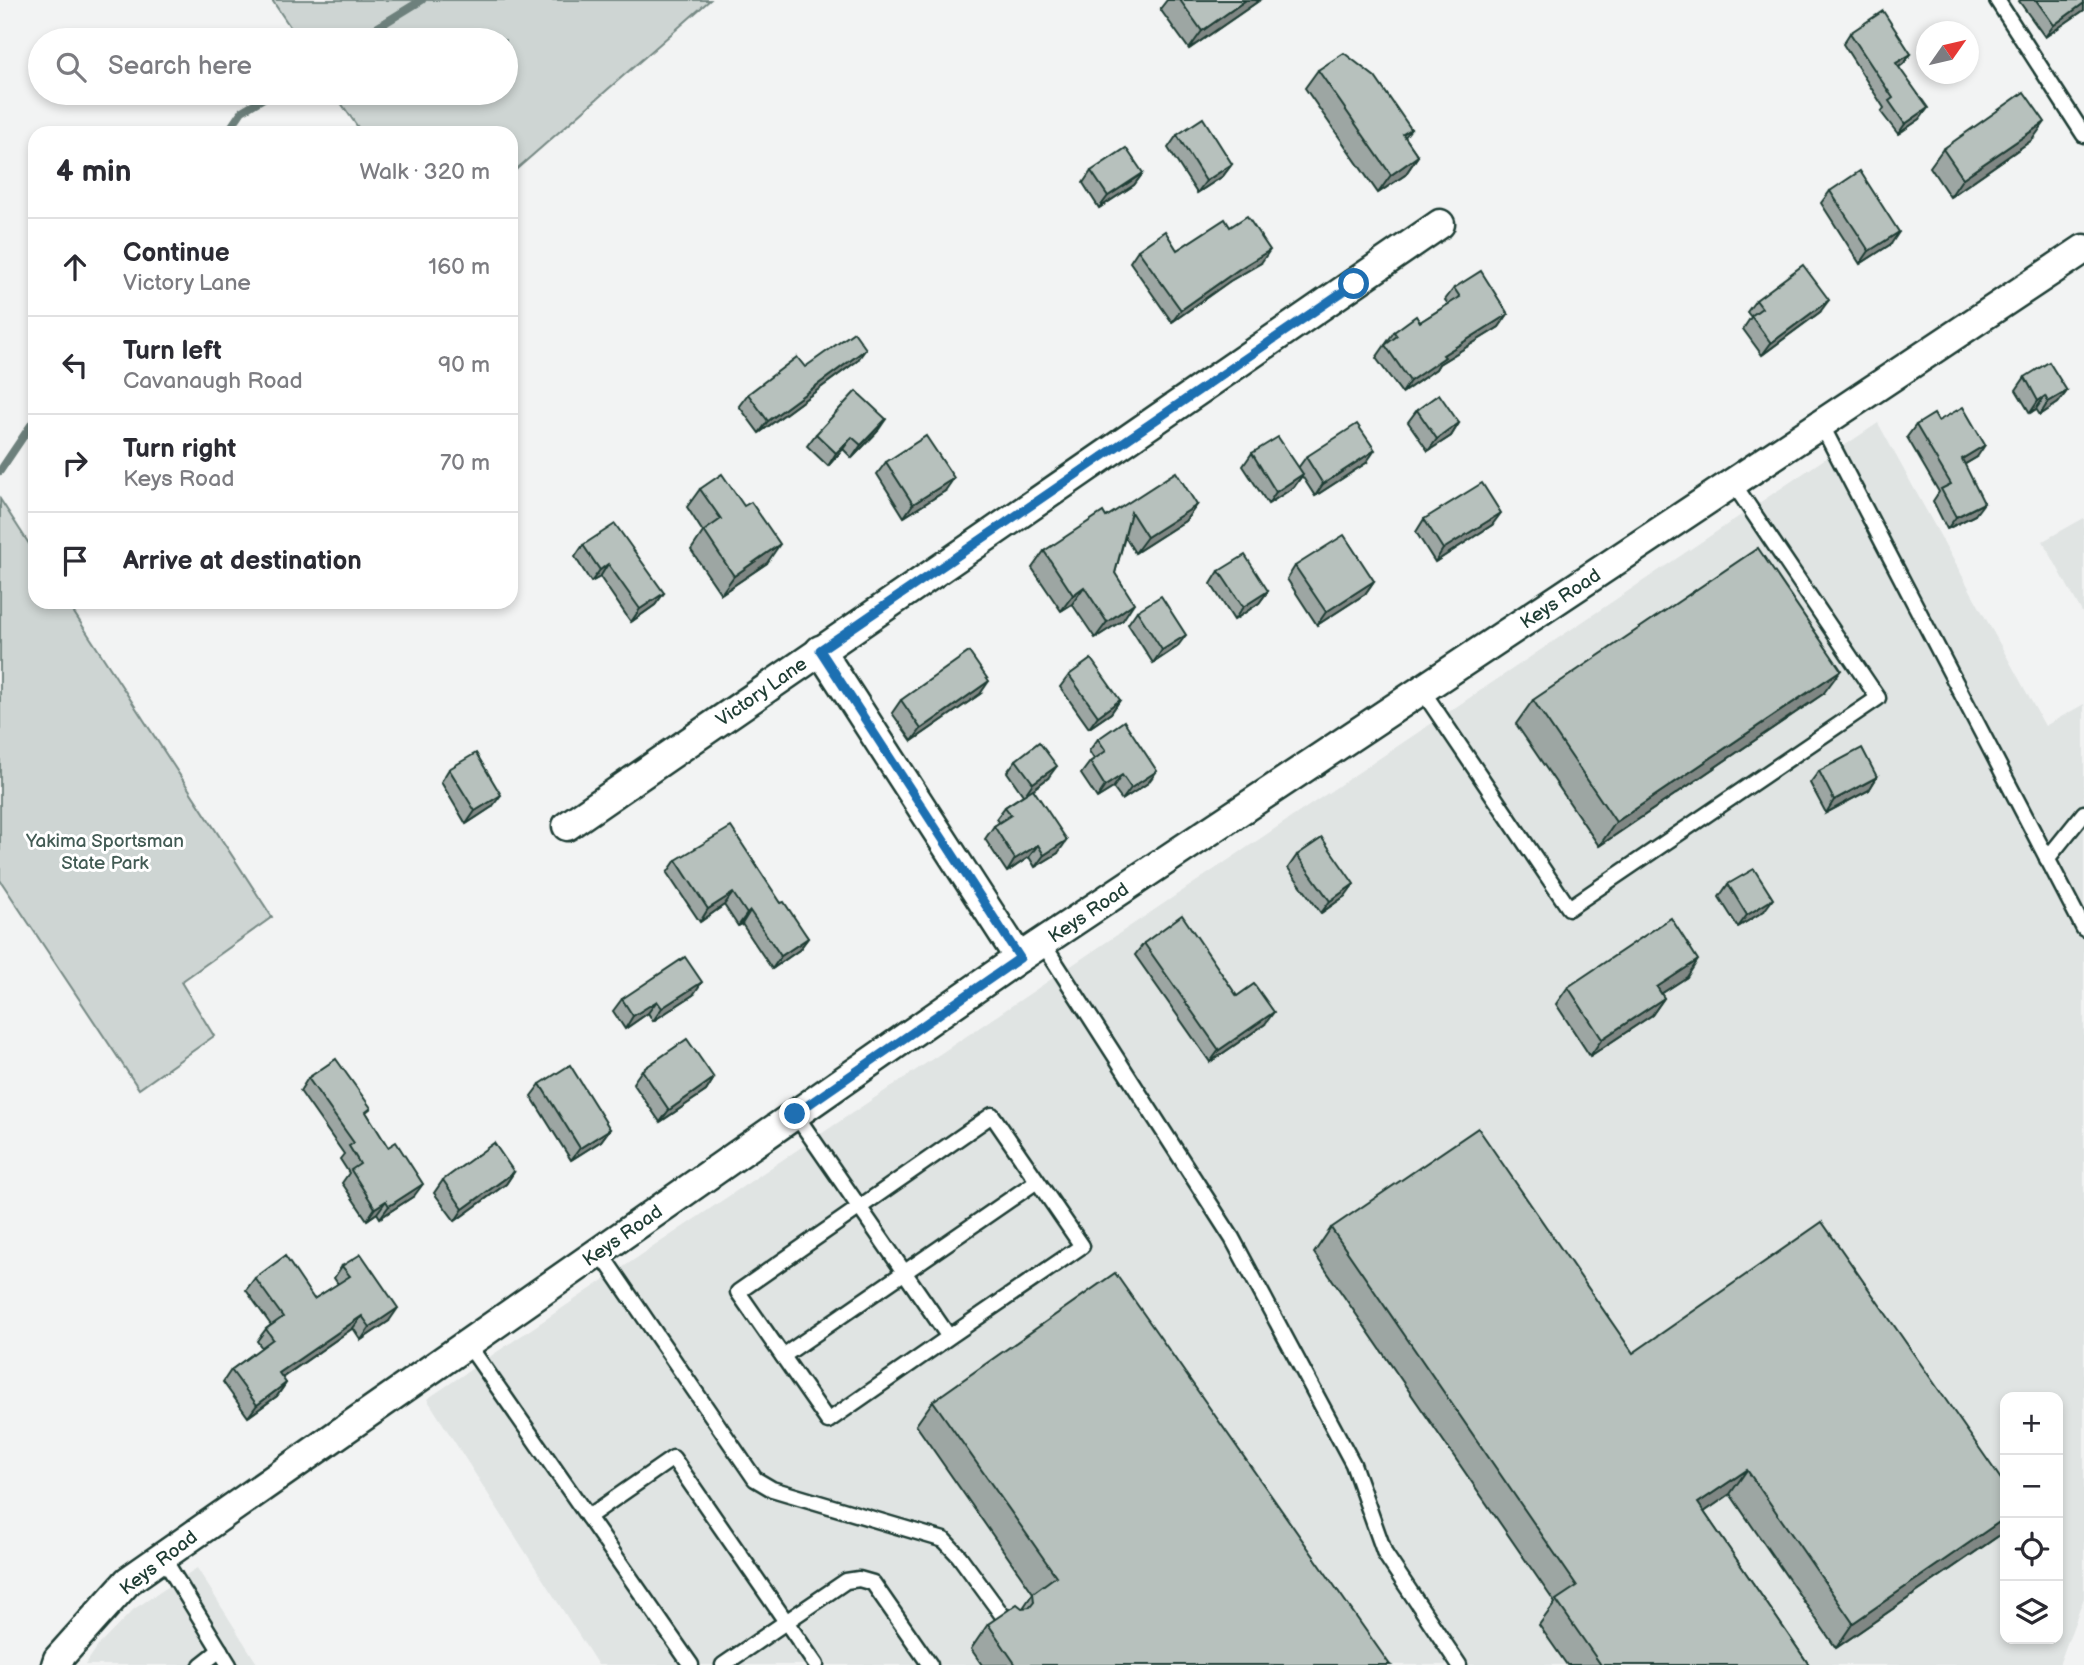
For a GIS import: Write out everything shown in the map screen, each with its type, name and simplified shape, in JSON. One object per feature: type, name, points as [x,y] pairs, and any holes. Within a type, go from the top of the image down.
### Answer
[{"type":"street","name":"Victory Lane","points":[[567,826],[1440,224]]},
{"type":"street","name":"Keys Road","points":[[56,1665],[128,1581],[467,1343],[1031,950],[2084,249]]},
{"type":"street","points":[[820,650],[1031,950]]},
{"type":"lane","points":[[1997,0],[2084,135]]},
{"type":"lane","points":[[1821,424],[2084,929]]},
{"type":"lane","points":[[1422,690],[1569,908],[1878,698],[1732,483]]},
{"type":"lane","points":[[2047,859],[2084,813]]},
{"type":"lane","points":[[1031,950],[1233,1238],[1353,1464],[1385,1555],[1460,1665]]},
{"type":"lane","points":[[795,1114],[949,1337]]},
{"type":"lane","points":[[992,1115],[1037,1181],[1082,1246],[828,1422],[738,1292],[992,1115]]},
{"type":"lane","points":[[783,1356],[1037,1181]]},
{"type":"lane","points":[[599,1251],[755,1479],[772,1489],[944,1540],[959,1556],[1008,1623]]},
{"type":"lane","points":[[467,1343],[691,1665]]},
{"type":"lane","points":[[588,1517],[673,1458],[816,1665]]},
{"type":"lane","points":[[162,1556],[229,1665]]},
{"type":"lane","points":[[723,1665],[846,1581],[859,1579],[873,1583],[930,1665]]},
{"type":"lane","points":[[201,1665],[220,1650]]},
{"type":"shaded area","points":[[1878,423],[2045,726],[2084,704],[2084,1598],[2059,1665],[598,1665],[427,1399]]},
{"type":"shaded area","points":[[2084,518],[2084,616],[2043,541]]},
{"type":"shaded area","points":[[197,1568],[258,1665],[85,1665],[98,1646],[134,1609]]},
{"type":"green space","points":[[272,0],[710,0],[518,168],[518,126],[357,126],[342,105],[518,105],[518,28],[291,28]]},
{"type":"green space","name":"Yakima Sportsman State Park","points":[[0,499],[28,542],[28,609],[72,609],[272,917],[181,982],[214,1036],[139,1089],[0,880]]},
{"type":"building","points":[[1180,0],[1246,0],[1202,31]]},
{"type":"building","points":[[2036,0],[2084,0],[2084,3],[2054,25]]},
{"type":"building","points":[[1883,11],[1911,54],[1896,63],[1928,108],[1905,124],[1889,101],[1893,98],[1850,33]]},
{"type":"building","points":[[1344,53],[1375,77],[1411,129],[1403,134],[1418,156],[1391,175],[1318,70]]},
{"type":"building","points":[[2024,92],[2045,122],[1963,178],[1943,149]]},
{"type":"building","points":[[1203,118],[1232,164],[1206,181],[1177,135]]},
{"type":"building","points":[[1126,148],[1143,173],[1108,196],[1091,171]]},
{"type":"building","points":[[1860,171],[1899,232],[1869,251],[1830,191]]},
{"type":"building","points":[[1247,216],[1270,250],[1181,310],[1138,250],[1165,231],[1177,250],[1225,219],[1230,227]]},
{"type":"building","points":[[1803,265],[1829,300],[1771,343],[1751,316],[1762,308],[1756,300]]},
{"type":"building","points":[[1481,271],[1508,314],[1443,355],[1445,357],[1410,381],[1385,345],[1397,336],[1394,332],[1416,316],[1420,322],[1460,297],[1454,288]]},
{"type":"building","points":[[854,332],[866,349],[768,421],[748,394],[797,357],[805,367]]},
{"type":"building","points":[[2049,362],[2067,391],[2048,402],[2045,396],[2038,401],[2025,377]]},
{"type":"building","points":[[856,391],[886,419],[861,445],[852,437],[836,453],[816,434]]},
{"type":"building","points":[[1439,394],[1459,423],[1437,439],[1417,410]]},
{"type":"building","points":[[1963,407],[1985,445],[1962,459],[1984,503],[1956,517],[1941,489],[1951,484],[1916,425],[1934,414],[1938,421]]},
{"type":"building","points":[[1357,424],[1375,450],[1323,484],[1306,457]]},
{"type":"building","points":[[926,436],[954,478],[913,504],[886,462]]},
{"type":"building","points":[[1278,437],[1303,474],[1276,492],[1252,453]]},
{"type":"building","points":[[1176,472],[1197,505],[1147,537],[1131,512],[1115,573],[1134,603],[1107,622],[1084,587],[1073,595],[1044,551],[1103,512],[1106,517]]},
{"type":"building","points":[[722,474],[744,506],[751,502],[780,544],[734,576],[704,531],[721,519],[700,489]]},
{"type":"building","points":[[1482,483],[1501,513],[1443,549],[1424,519]]},
{"type":"building","points":[[615,524],[664,593],[640,609],[608,564],[600,570],[583,545]]},
{"type":"building","points":[[1344,535],[1374,581],[1326,612],[1295,566]]},
{"type":"building","points":[[1758,548],[1841,670],[1616,822],[1533,700]]},
{"type":"building","points":[[1245,555],[1268,591],[1243,607],[1219,571]]},
{"type":"building","points":[[1161,596],[1186,635],[1162,650],[1137,611]]},
{"type":"building","points":[[969,652],[989,681],[921,729],[901,700]]},
{"type":"building","points":[[1091,659],[1120,700],[1098,716],[1069,675]]},
{"type":"building","points":[[1124,721],[1157,771],[1131,788],[1122,775],[1105,786],[1090,762],[1106,751],[1098,739]]},
{"type":"building","points":[[1039,742],[1057,766],[1033,783],[1016,760]]},
{"type":"building","points":[[1862,748],[1877,777],[1834,800],[1819,771]]},
{"type":"building","points":[[476,753],[501,795],[475,811],[449,769]]},
{"type":"building","points":[[1033,789],[1067,840],[1044,855],[1038,845],[1015,859],[994,826],[1011,815],[1005,807]]},
{"type":"building","points":[[731,827],[781,903],[784,902],[808,938],[781,956],[750,911],[747,914],[733,893],[708,909],[676,860]]},
{"type":"building","points":[[1322,838],[1354,884],[1330,901],[1297,855]]},
{"type":"building","points":[[1754,869],[1773,899],[1747,915],[1728,884]]},
{"type":"building","points":[[1182,915],[1237,996],[1254,984],[1274,1012],[1219,1050],[1144,943]]},
{"type":"building","points":[[1671,918],[1698,960],[1657,987],[1664,998],[1602,1039],[1568,987]]},
{"type":"building","points":[[685,957],[702,982],[662,1008],[657,1001],[633,1016],[622,999]]},
{"type":"building","points":[[687,1039],[714,1078],[669,1110],[642,1070]]},
{"type":"building","points":[[336,1059],[371,1108],[366,1112],[388,1147],[396,1142],[423,1184],[389,1206],[386,1201],[375,1208],[351,1170],[360,1164],[349,1146],[354,1143],[308,1078]]},
{"type":"building","points":[[570,1065],[610,1129],[580,1148],[540,1084]]},
{"type":"building","points":[[1478,1128],[1633,1353],[1822,1222],[2000,1478],[2000,1521],[1853,1623],[1747,1470],[1698,1503],[1809,1665],[1601,1665],[1556,1600],[1577,1586],[1331,1228]]},
{"type":"building","points":[[494,1143],[514,1172],[463,1209],[443,1180]]},
{"type":"building","points":[[361,1254],[398,1308],[370,1327],[362,1316],[279,1373],[286,1383],[257,1405],[231,1370],[273,1339],[266,1329],[283,1317],[255,1278],[285,1256],[314,1299],[350,1276],[342,1266]]},
{"type":"building","points":[[1115,1273],[1390,1665],[1016,1665],[988,1624],[1017,1604],[1022,1608],[1030,1607],[1034,1602],[1033,1593],[1056,1576],[933,1401]]},
{"type":"waterway","points":[[376,28],[422,0]]},
{"type":"waterway","points":[[232,126],[242,111],[252,105]]},
{"type":"waterway","points":[[0,471],[28,429]]},
{"type":"route","points":[[795,1114],[1020,958],[820,650],[1354,284]]}]
